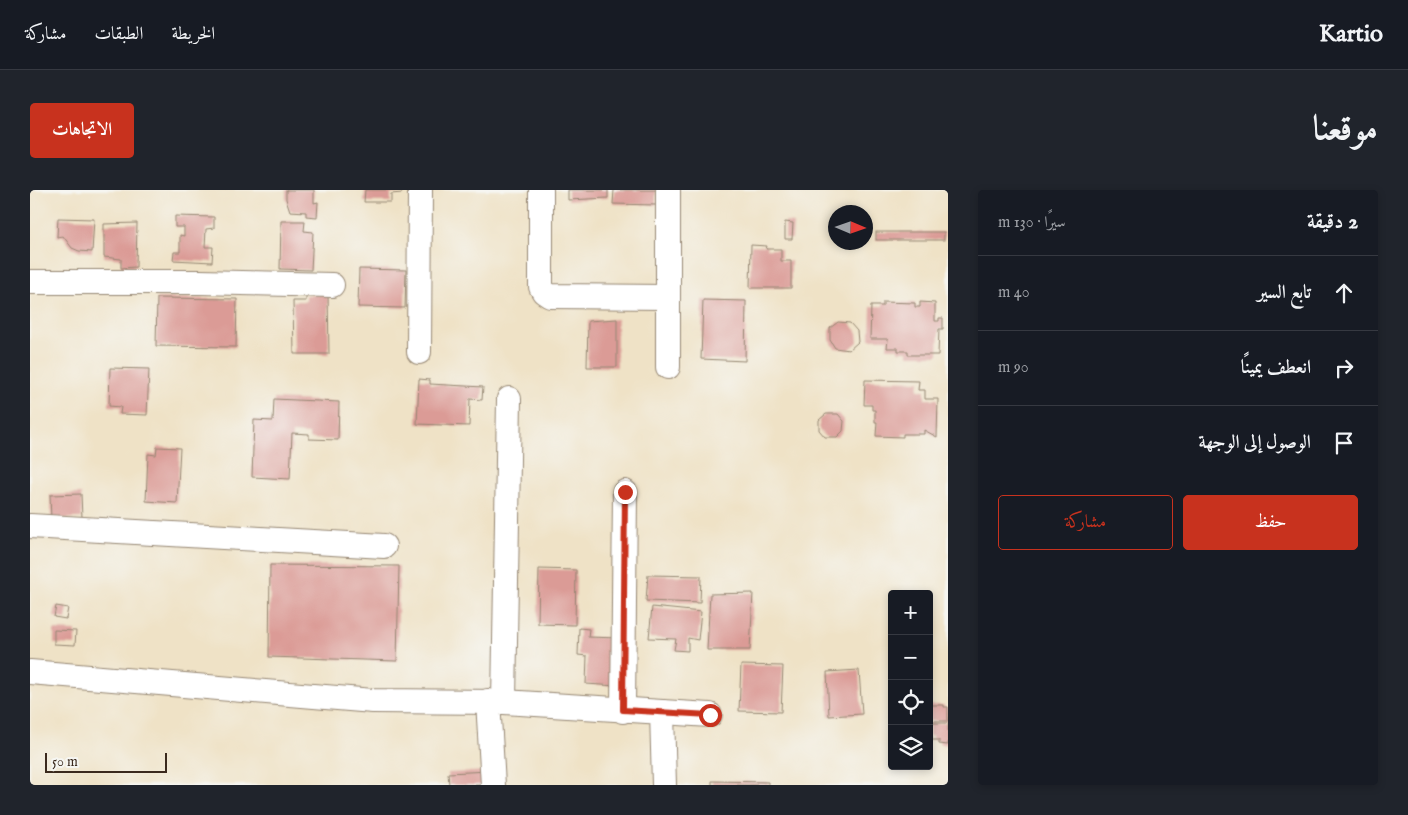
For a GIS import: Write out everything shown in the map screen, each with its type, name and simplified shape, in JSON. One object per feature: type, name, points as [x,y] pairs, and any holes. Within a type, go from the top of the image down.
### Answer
[{"type":"street","points":[[419,352],[420,190]]},
{"type":"street","points":[[541,190],[540,287],[544,292],[550,296],[668,297]]},
{"type":"street","points":[[668,190],[668,367]]},
{"type":"street","points":[[30,282],[191,282],[332,285]]},
{"type":"street","points":[[493,785],[509,399]]},
{"type":"street","points":[[623,710],[625,492]]},
{"type":"street","points":[[30,526],[384,546]]},
{"type":"street","points":[[30,672],[374,701],[496,701],[710,715]]},
{"type":"street","points":[[662,712],[664,785]]},
{"type":"building","points":[[286,190],[314,190],[314,203],[318,202],[317,217],[306,216],[306,212],[290,211],[286,199]]},
{"type":"building","points":[[365,190],[402,190],[402,193],[391,194],[391,202],[364,202]]},
{"type":"building","points":[[568,190],[608,190],[608,198],[568,200]]},
{"type":"building","points":[[614,190],[656,190],[656,205],[613,204]]},
{"type":"building","points":[[175,216],[214,217],[214,228],[206,229],[205,247],[213,247],[212,262],[173,260],[174,252],[180,252],[180,235],[184,236],[184,227],[175,227]]},
{"type":"building","points":[[58,218],[94,219],[92,252],[79,251],[72,248],[63,236],[57,237]]},
{"type":"building","points":[[281,221],[305,221],[304,231],[313,232],[311,270],[280,269]]},
{"type":"building","points":[[785,222],[793,223],[792,239],[785,239]]},
{"type":"building","points":[[137,223],[136,267],[121,268],[121,259],[104,257],[104,224]]},
{"type":"building","points":[[876,232],[944,232],[944,240],[876,240]]},
{"type":"building","points":[[751,245],[767,246],[766,249],[781,249],[781,261],[791,261],[791,288],[750,288]]},
{"type":"building","points":[[359,269],[406,270],[405,308],[358,307]]},
{"type":"building","points":[[328,294],[329,354],[294,354],[293,301],[306,301],[306,295]]},
{"type":"building","points":[[157,298],[237,299],[236,347],[156,346]]},
{"type":"building","points":[[703,300],[746,301],[745,361],[701,359]]},
{"type":"building","points":[[883,302],[915,303],[915,307],[920,307],[920,302],[935,303],[935,321],[943,318],[943,329],[939,329],[938,355],[908,355],[908,351],[898,351],[898,348],[887,348],[888,339],[870,339],[871,306],[883,306]]},
{"type":"building","points":[[617,319],[617,367],[587,367],[588,321]]},
{"type":"building","points":[[838,322],[850,323],[857,331],[858,342],[849,350],[835,348],[830,340],[830,328]]},
{"type":"building","points":[[110,368],[149,369],[147,415],[120,414],[121,407],[109,406]]},
{"type":"building","points":[[419,379],[430,380],[430,384],[483,387],[482,400],[470,399],[469,426],[417,424]]},
{"type":"building","points":[[865,380],[919,381],[918,390],[925,390],[925,399],[938,399],[937,437],[924,430],[924,434],[903,434],[903,437],[876,436],[877,422],[875,422],[875,410],[872,410],[872,405],[864,405]]},
{"type":"building","points":[[274,399],[339,402],[338,440],[309,439],[309,434],[292,433],[290,479],[252,477],[254,420],[273,421]]},
{"type":"building","points":[[826,414],[838,414],[844,421],[843,431],[837,437],[825,437],[819,430],[819,420]]},
{"type":"building","points":[[157,447],[180,448],[177,503],[146,501],[148,454],[156,455]]},
{"type":"building","points":[[81,494],[82,518],[51,519],[50,495]]},
{"type":"building","points":[[270,565],[399,566],[397,661],[269,657]]},
{"type":"building","points":[[539,569],[576,570],[575,625],[538,624]]},
{"type":"building","points":[[648,575],[701,576],[700,603],[646,601]]},
{"type":"building","points":[[753,593],[750,650],[707,650],[710,594]]},
{"type":"building","points":[[56,606],[68,608],[66,619],[54,617]]},
{"type":"building","points":[[652,607],[701,612],[698,640],[688,638],[688,651],[674,650],[676,639],[649,638]]},
{"type":"building","points":[[579,628],[589,629],[588,637],[619,638],[617,686],[586,684],[587,656],[578,655]]},
{"type":"building","points":[[54,630],[76,631],[75,645],[54,644]]},
{"type":"building","points":[[741,665],[783,666],[781,712],[739,711]]},
{"type":"building","points":[[859,670],[862,714],[829,716],[827,672]]},
{"type":"building","points":[[933,705],[948,707],[948,721],[933,721]]},
{"type":"building","points":[[933,723],[948,723],[948,745],[939,744],[939,740],[933,740]]},
{"type":"building","points":[[489,771],[490,785],[449,785],[448,773]]},
{"type":"building","points":[[712,781],[768,782],[768,785],[712,785]]},
{"type":"route","points":[[625,492],[623,710],[710,715]]}]
